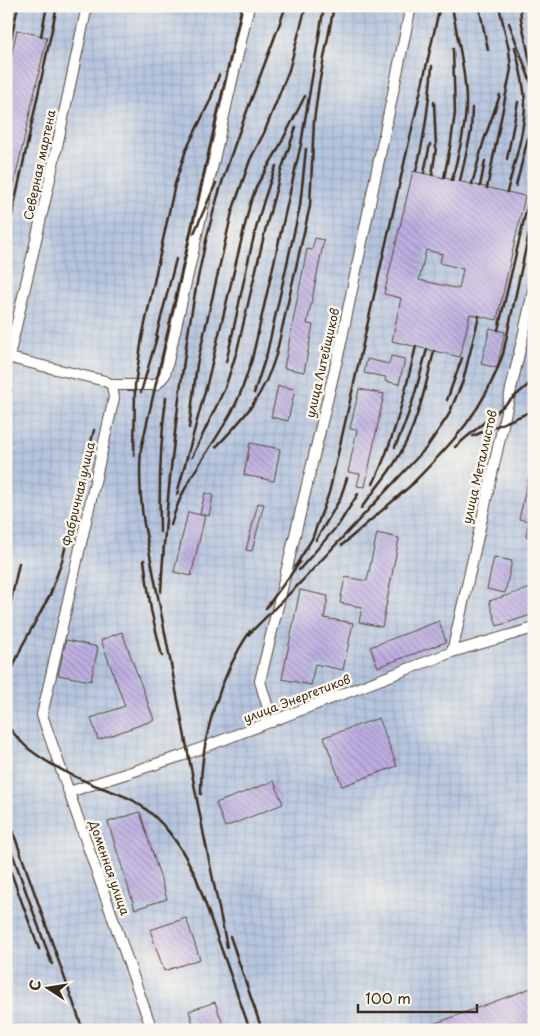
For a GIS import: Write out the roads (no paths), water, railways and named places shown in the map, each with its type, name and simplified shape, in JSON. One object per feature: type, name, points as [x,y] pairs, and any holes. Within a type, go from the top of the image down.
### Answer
[{"type":"street","name":"Северная мартена","points":[[8,357],[50,180],[87,6]]},
{"type":"street","points":[[8,357],[105,381],[112,385],[156,385],[165,375],[249,6]]},
{"type":"street","name":"улица Литейщиков","points":[[272,722],[260,681],[341,343],[411,6]]},
{"type":"street","name":"улица Металлистов","points":[[452,652],[534,287]]},
{"type":"street","name":"Фабричная улица","points":[[42,715],[114,398],[112,385]]},
{"type":"street","name":"улица Энергетиков","points":[[69,792],[181,756],[452,652],[534,628]]},
{"type":"street","name":"Доменная улица","points":[[42,715],[152,1030]]},
{"type":"railway","points":[[6,63],[18,6]]},
{"type":"railway","points":[[41,36],[47,6]]},
{"type":"railway","points":[[6,243],[57,6]]},
{"type":"railway","points":[[227,947],[144,524],[140,468],[141,449],[242,6]]},
{"type":"railway","points":[[161,592],[177,415],[187,339],[201,263],[213,213],[229,161],[286,6]]},
{"type":"railway","points":[[189,428],[197,364],[232,212],[250,160],[264,133],[289,70],[306,6]]},
{"type":"railway","points":[[171,525],[175,510],[188,483],[235,406],[252,359],[301,144],[324,6]]},
{"type":"railway","points":[[216,447],[252,406],[265,383],[276,355],[310,206],[314,121],[334,6]]},
{"type":"railway","points":[[295,567],[312,539],[329,493],[440,6]]},
{"type":"railway","points":[[452,6],[466,91],[466,112],[463,132],[452,180]]},
{"type":"railway","points":[[479,6],[488,50]]},
{"type":"railway","points":[[487,188],[511,69],[509,50],[499,6]]},
{"type":"railway","points":[[520,6],[531,66]]},
{"type":"railway","points":[[509,23],[534,91]]},
{"type":"railway","points":[[507,192],[521,138],[525,105],[523,83],[515,47]]},
{"type":"railway","points":[[444,178],[455,113],[453,49]]},
{"type":"railway","points":[[416,171],[430,93],[432,66]]},
{"type":"railway","points":[[134,456],[135,385],[142,338],[175,184],[186,150],[210,101],[219,75]]},
{"type":"railway","points":[[472,184],[484,140],[500,95]]},
{"type":"railway","points":[[177,494],[207,384],[250,204],[257,185],[305,96]]},
{"type":"railway","points":[[432,175],[436,148],[434,102]]},
{"type":"railway","points":[[507,159],[518,102]]},
{"type":"railway","points":[[460,181],[471,132],[472,108]]},
{"type":"railway","points":[[516,186],[528,138],[531,110]]},
{"type":"railway","points":[[192,457],[225,388],[237,351],[266,227],[281,171],[296,127]]},
{"type":"railway","points":[[424,173],[430,144]]},
{"type":"railway","points":[[254,393],[267,353],[300,206],[306,149]]},
{"type":"railway","points":[[480,186],[485,161]]},
{"type":"railway","points":[[226,362],[253,239],[276,166]]},
{"type":"railway","points":[[498,330],[534,177]]},
{"type":"railway","points":[[194,233],[216,183]]},
{"type":"railway","points":[[411,485],[465,425],[486,393],[495,374],[503,354],[534,210]]},
{"type":"railway","points":[[155,341],[176,259]]},
{"type":"railway","points":[[247,636],[301,582],[427,447],[448,416],[463,381],[479,316]]},
{"type":"railway","points":[[141,392],[157,337]]},
{"type":"railway","points":[[373,484],[393,433],[416,346]]},
{"type":"railway","points":[[395,447],[417,387],[427,349]]},
{"type":"railway","points":[[361,508],[402,451],[414,424],[434,351]]},
{"type":"railway","points":[[447,400],[462,358]]},
{"type":"railway","points":[[455,447],[534,380]]},
{"type":"railway","points":[[6,403],[11,390]]},
{"type":"railway","points":[[160,532],[160,465],[166,398]]},
{"type":"railway","points":[[473,436],[534,409]]},
{"type":"railway","points":[[6,696],[11,672],[22,646],[50,595],[62,561],[94,430]]},
{"type":"railway","points":[[316,540],[340,499],[347,478]]},
{"type":"railway","points":[[342,545],[416,481]]},
{"type":"railway","points":[[299,570],[339,524],[358,494]]},
{"type":"railway","points":[[144,560],[151,610],[162,656]]},
{"type":"railway","points":[[266,608],[300,562]]},
{"type":"railway","points":[[6,624],[19,563]]},
{"type":"railway","points":[[201,794],[204,752],[214,709],[230,668],[250,631]]},
{"type":"railway","points":[[6,725],[30,750],[78,778],[134,801],[154,816],[171,834],[196,877],[250,1030]]},
{"type":"railway","points":[[6,812],[83,1030]]},
{"type":"railway","points":[[6,836],[52,964]]},
{"type":"railway","points":[[6,859],[39,949]]},
{"type":"railway","points":[[230,936],[262,1030]]}]
